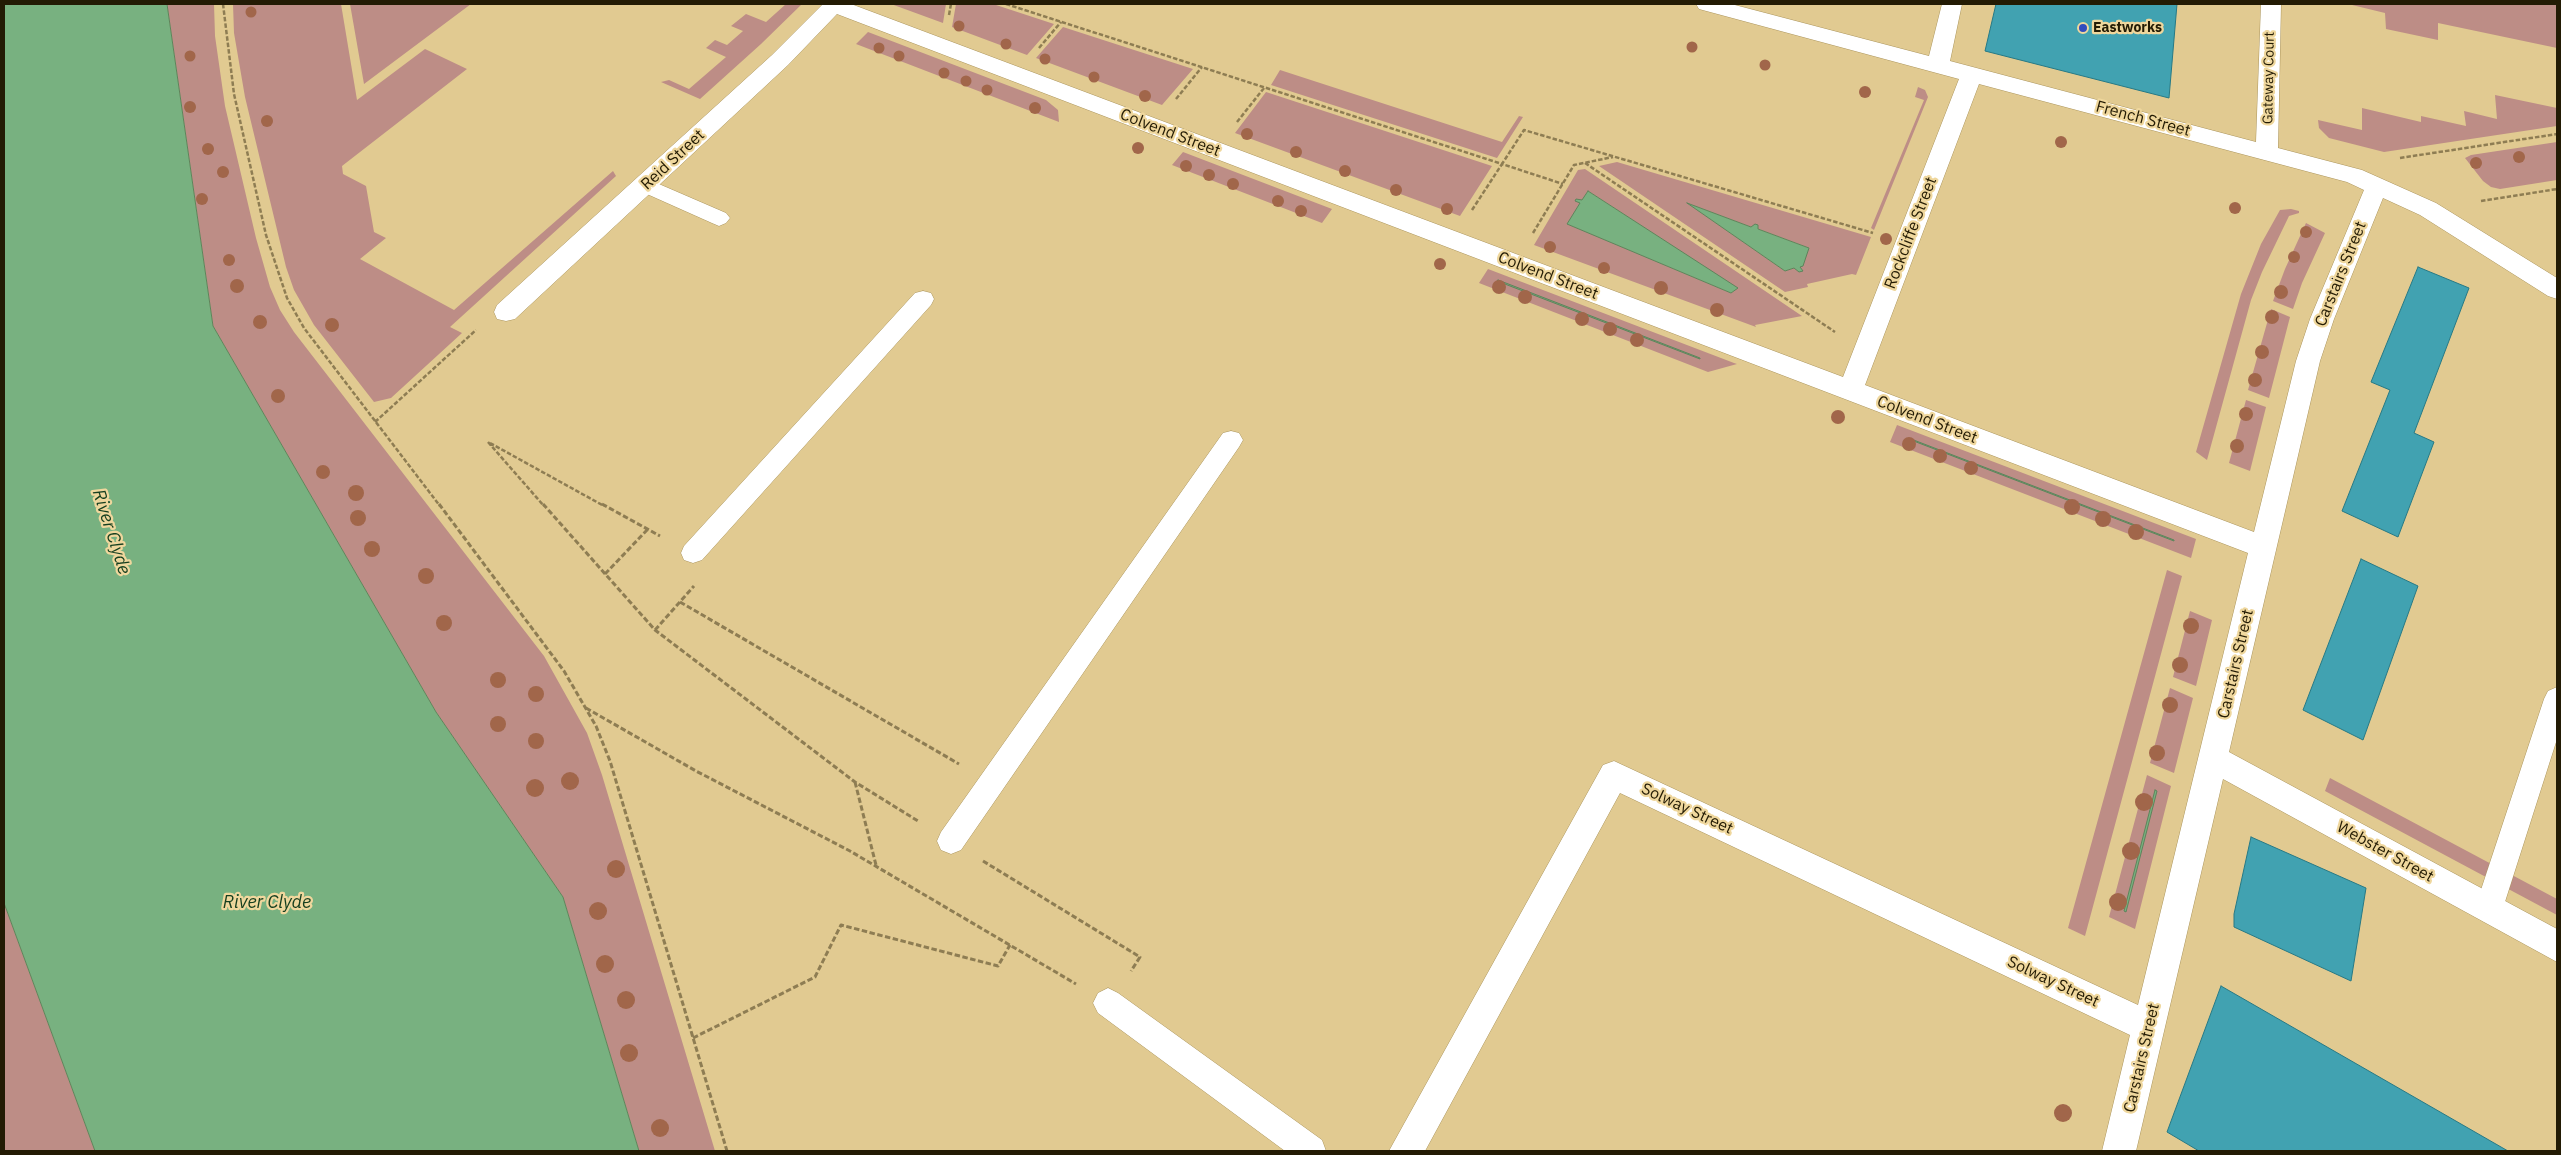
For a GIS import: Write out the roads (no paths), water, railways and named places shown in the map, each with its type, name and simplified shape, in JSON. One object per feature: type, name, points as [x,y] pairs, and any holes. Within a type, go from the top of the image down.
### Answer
[{"type":"street","name":"French Street","points":[[1706,4],[2330,168],[2377,184],[2428,209],[2557,290]]},
{"type":"street","points":[[1938,65],[1952,4]]},
{"type":"street","name":"Gateway Court","points":[[2267,152],[2271,4]]},
{"type":"street","name":"Colvend Street","points":[[835,5],[2263,547]]},
{"type":"street","name":"Reid Street","points":[[506,312],[780,60],[835,5]]},
{"type":"street","name":"Rockcliffe Street","points":[[1850,391],[1972,74]]},
{"type":"street","name":"Carstairs Street","points":[[2119,1151],[2308,361],[2322,319],[2377,184]]},
{"type":"street","name":"Webster Street","points":[[2213,758],[2557,946]]},
{"type":"street","name":"Solway Street","points":[[1406,1151],[1614,775],[2149,1027]]},
{"type":"lane","points":[[645,185],[719,218]]},
{"type":"lane","points":[[693,553],[923,299]]},
{"type":"lane","points":[[951,842],[1231,440]]},
{"type":"lane","points":[[2489,908],[2557,699]]},
{"type":"lane","points":[[1108,1003],[1311,1151]]},
{"type":"water","name":"River Clyde","points":[[4,4],[167,4],[213,326],[436,712],[563,897],[639,1151],[95,1151],[4,903]]},
{"type":"water","points":[[1588,191],[1738,288],[1731,293],[1567,224],[1580,203],[1575,201],[1576,199],[1582,200]]},
{"type":"water","points":[[1687,203],[1751,227],[1755,224],[1758,225],[1758,229],[1809,248],[1803,266],[1800,267],[1803,271],[1799,272],[1794,268],[1785,271]]},
{"type":"water","points":[[1497,281],[1700,358],[1700,359]]},
{"type":"water","points":[[1911,440],[2174,540],[2174,541]]},
{"type":"water","points":[[2155,790],[2157,791],[2126,912],[2124,911]]},
{"type":"place","name":"Eastworks","points":[[2083,28]]}]
